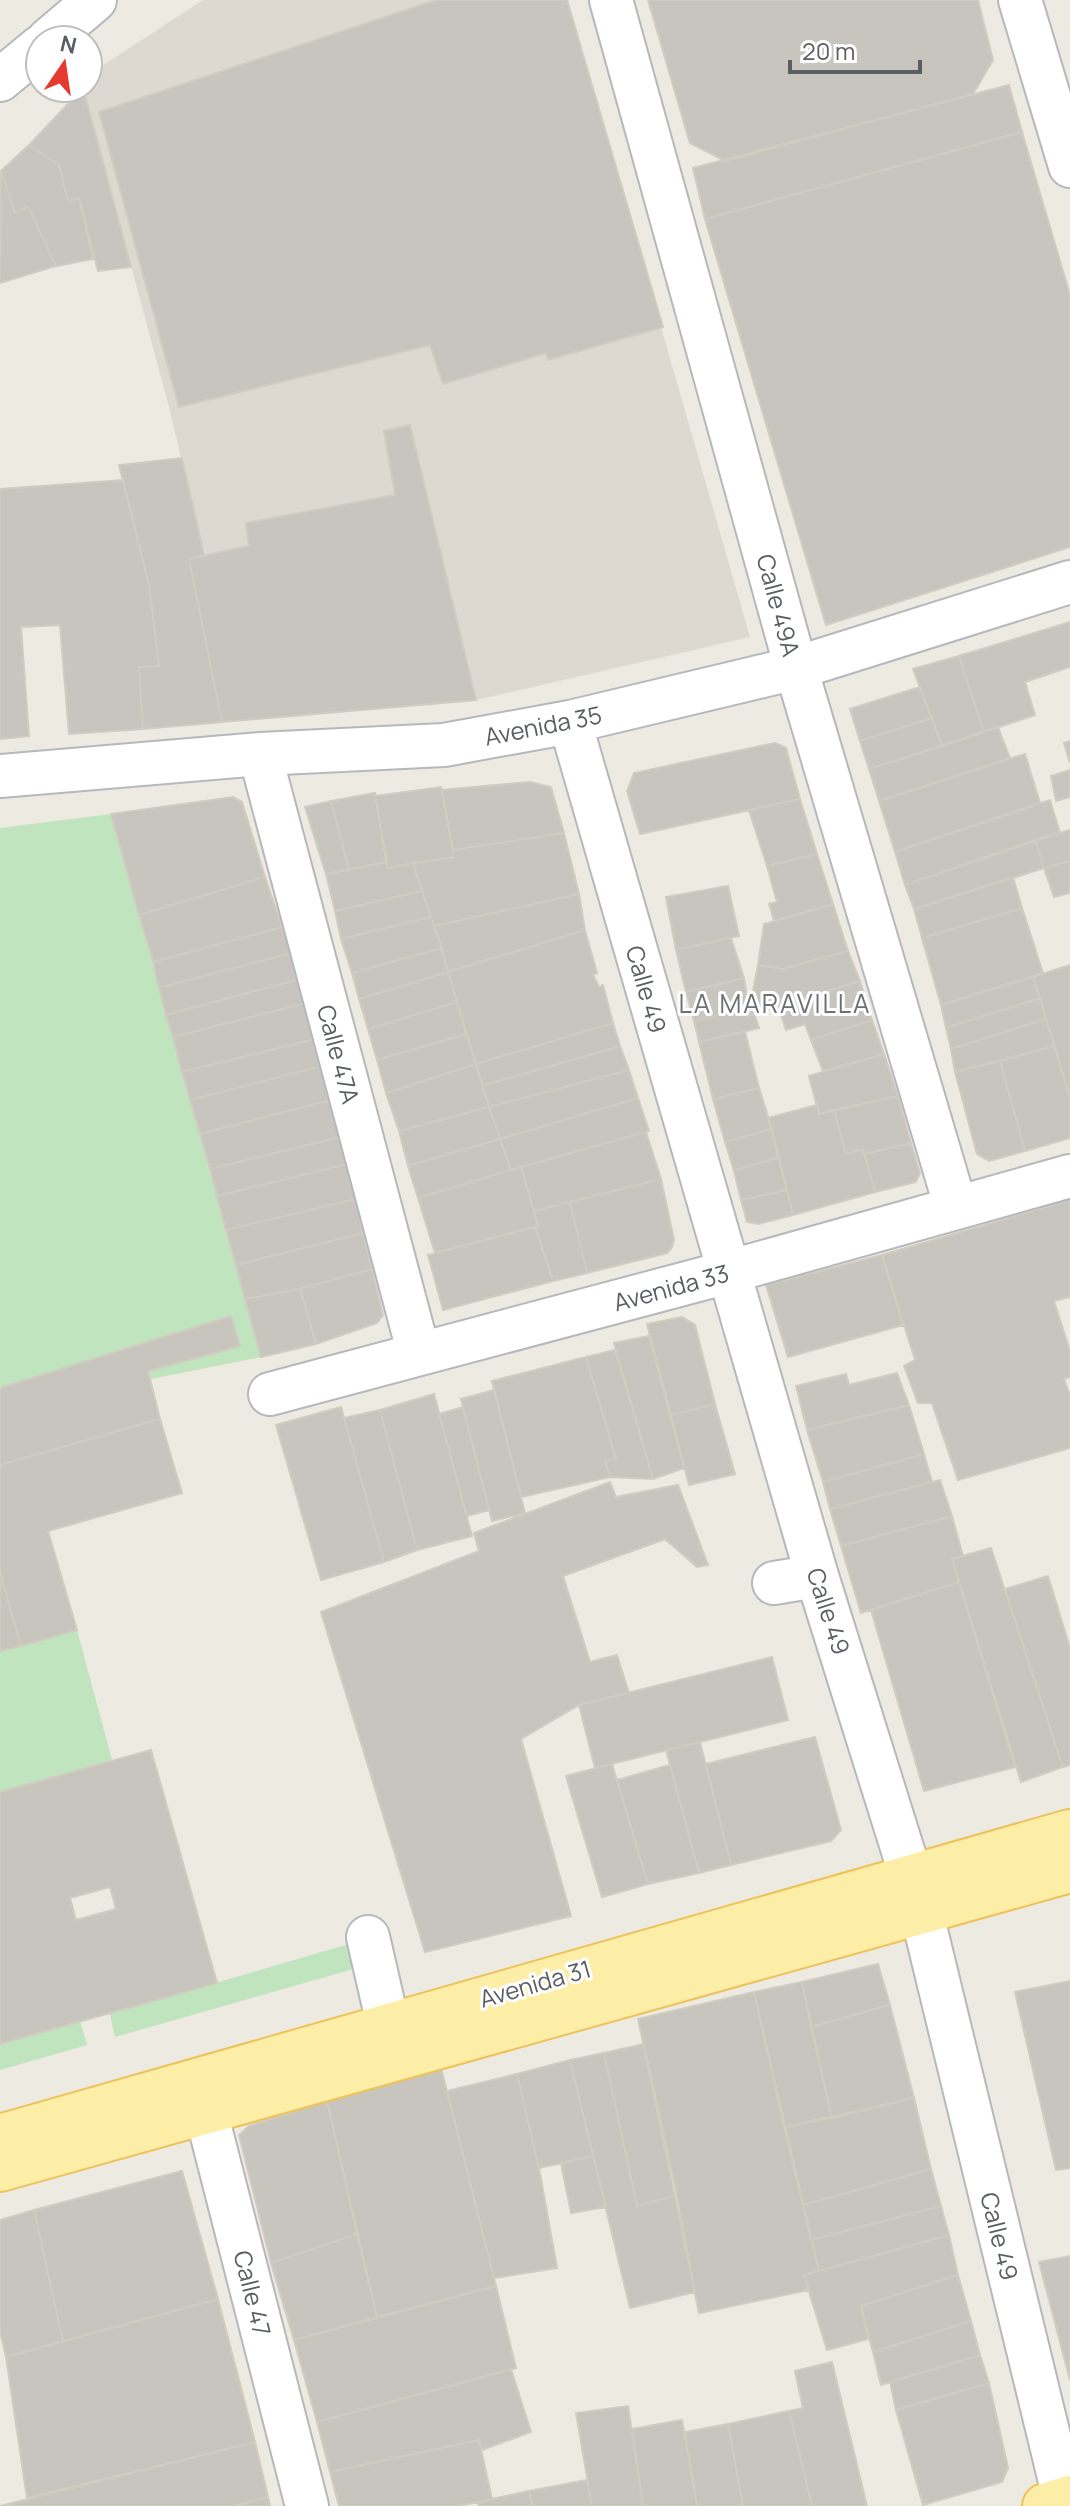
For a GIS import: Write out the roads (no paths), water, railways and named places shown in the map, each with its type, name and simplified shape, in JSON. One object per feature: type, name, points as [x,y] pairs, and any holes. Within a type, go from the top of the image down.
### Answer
[{"type":"main road","name":"Avenida 31","points":[[0,2137],[202,2096],[916,1894],[1070,1832]]},
{"type":"main road","name":"Avenida 31","points":[[0,2169],[388,2024],[916,1894],[1070,1870]]},
{"type":"street","points":[[67,24],[95,0]]},
{"type":"street","name":"Calle 49A","points":[[611,0],[796,668],[956,1208]]},
{"type":"street","points":[[1020,0],[1058,83],[1070,166]]},
{"type":"street","points":[[0,80],[24,60]]},
{"type":"street","name":"Avenida 35","points":[[0,776],[260,754],[444,745],[570,722],[796,668],[1070,582]]},
{"type":"street","name":"Calle 49","points":[[570,722],[817,1576],[916,1894],[1061,2502]]},
{"type":"street","name":"Calle 47A","points":[[260,754],[419,1354]]},
{"type":"street","name":"Avenida 33","points":[[270,1394],[728,1272],[1070,1176]]},
{"type":"street","points":[[774,1583],[817,1576]]},
{"type":"street","points":[[368,1937],[388,2024]]},
{"type":"street","name":"Calle 47","points":[[202,2096],[307,2506]]},
{"type":"district","name":"LA MARAVILLA","points":[[775,1003]]}]
